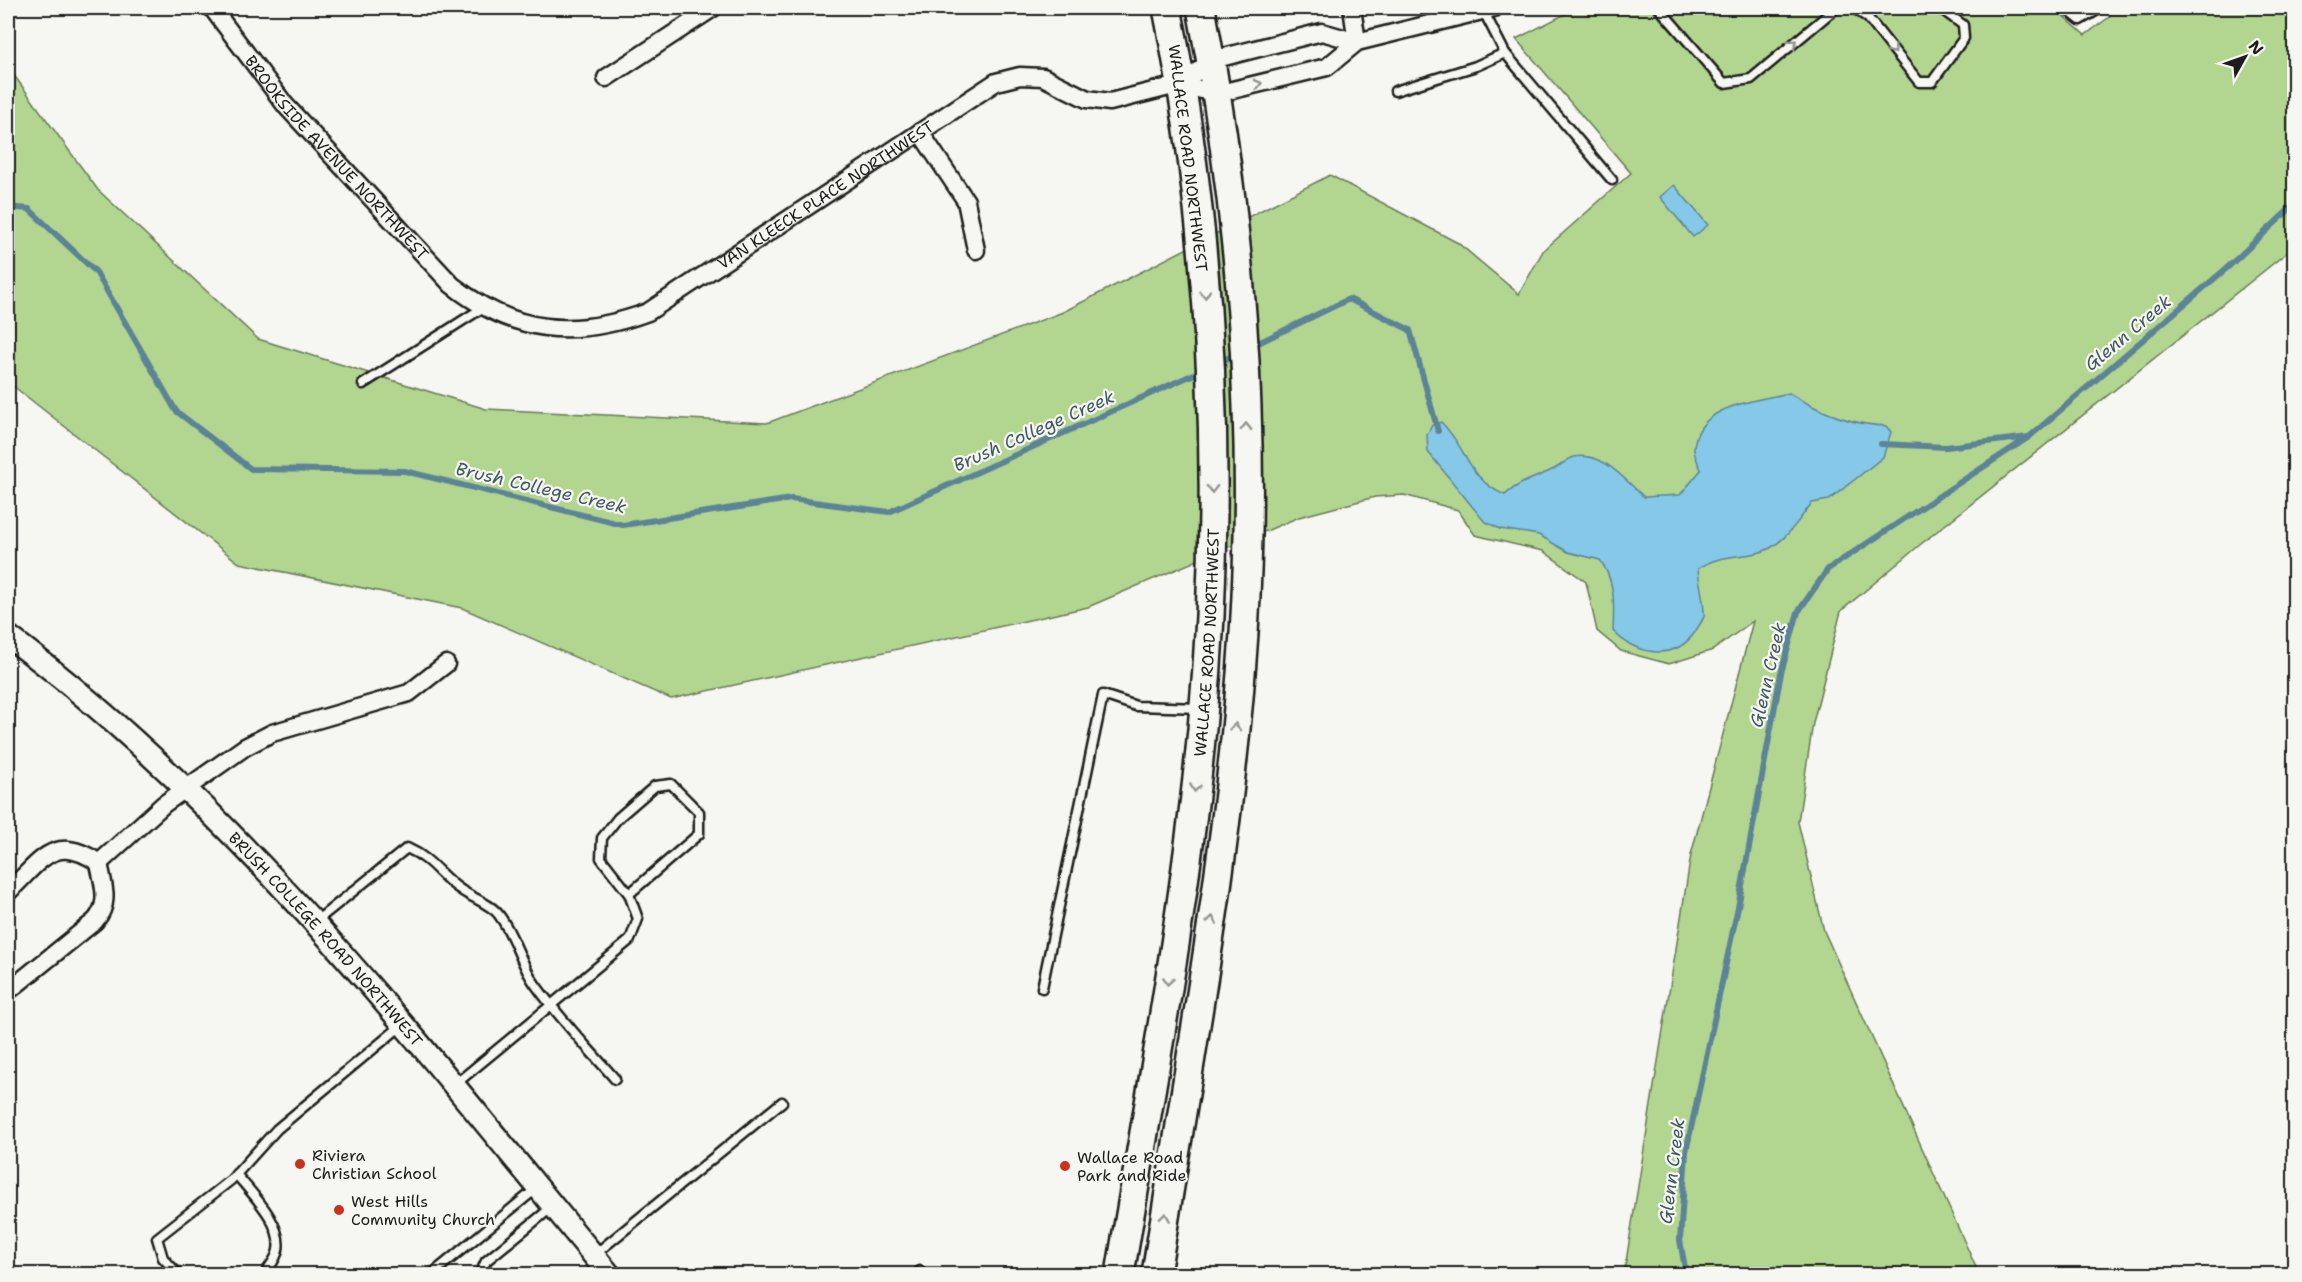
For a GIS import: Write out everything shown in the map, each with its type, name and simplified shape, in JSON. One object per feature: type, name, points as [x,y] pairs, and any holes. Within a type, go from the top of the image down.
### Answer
[{"type":"main road","name":"WALLACE ROAD NORTHWEST","points":[[1120,1275],[1184,880],[1204,708],[1211,578],[1211,425],[1207,314],[1181,84],[1167,8]]},
{"type":"main road","name":"WALLACE ROAD NORTHWEST","points":[[1156,1275],[1223,844],[1244,632],[1247,542],[1245,388],[1233,233],[1212,60],[1201,8]]},
{"type":"street","name":"BROOKSIDE AVENUE NORTHWEST","points":[[212,8],[286,106],[452,285],[478,303]]},
{"type":"street","points":[[606,78],[713,8]]},
{"type":"street","points":[[1352,8],[1357,42]]},
{"type":"street","points":[[1181,84],[1216,94],[1327,67],[1357,42],[1489,9]]},
{"type":"street","points":[[1181,84],[1212,60],[1323,32],[1357,42]]},
{"type":"street","name":"VAN KLEECK PLACE NORTHWEST","points":[[478,303],[509,319],[545,329],[581,328],[618,323],[648,312],[996,82],[1020,76],[1042,77],[1087,99],[1110,102],[1181,84]]},
{"type":"street","points":[[920,132],[966,201],[976,250]]},
{"type":"street","name":"BRUSH COLLEGE ROAD NORTHWEST","points":[[10,642],[59,675],[186,789],[314,922],[403,1025],[609,1275]]},
{"type":"street","points":[[99,863],[165,804],[245,747],[272,733],[409,693],[446,664]]},
{"type":"street","points":[[8,892],[54,850],[66,848],[82,851],[99,863],[106,899],[103,912],[8,989]]},
{"type":"lane","points":[[1672,8],[1662,11],[1724,83],[1750,79],[1836,8]]},
{"type":"lane","points":[[1854,8],[1868,18],[1918,82],[1932,82],[1964,38],[1963,25],[1940,8]]},
{"type":"lane","points":[[2065,8],[2080,20],[2101,8]]},
{"type":"lane","points":[[1489,9],[1504,53],[1612,180]]},
{"type":"lane","points":[[1395,91],[1476,66],[1504,53]]},
{"type":"lane","points":[[363,384],[478,303]]},
{"type":"lane","points":[[1042,988],[1103,695],[1136,706],[1204,708]]},
{"type":"lane","points":[[453,1086],[630,940],[638,919],[629,894],[602,858],[602,837],[618,818],[655,786],[671,784],[699,812],[699,834],[629,894]]},
{"type":"lane","points":[[314,922],[407,848],[431,861],[459,889],[498,912],[514,937],[529,976],[550,1006],[615,1079]]},
{"type":"lane","points":[[178,1275],[163,1258],[157,1238],[236,1174],[277,1129],[403,1025]]},
{"type":"lane","points":[[594,1256],[782,1102]]},
{"type":"lane","points":[[236,1174],[264,1209],[277,1233],[278,1251],[265,1275]]},
{"type":"lane","points":[[432,1275],[537,1188]]},
{"type":"lane","points":[[480,1275],[486,1261],[552,1206]]},
{"type":"green space","points":[[1577,8],[2054,8],[2085,35],[2108,18],[2116,8],[2294,8],[2294,247],[1921,544],[1841,611],[1813,723],[1798,822],[1824,931],[1979,1274],[1624,1274],[1691,855],[1753,621],[1713,650],[1669,664],[1621,651],[1597,631],[1586,582],[1543,551],[1475,535],[1458,510],[1404,495],[1375,497],[1299,517],[1088,607],[671,699],[462,608],[239,563],[8,382],[8,67],[98,190],[258,339],[486,409],[767,423],[1063,312],[1330,175],[1458,243],[1519,294],[1543,251],[1631,173],[1516,39]]},
{"type":"water","points":[[1674,185],[1708,225],[1693,237],[1660,197]]},
{"type":"water","points":[[1789,393],[1835,416],[1860,423],[1886,426],[1891,432],[1883,457],[1829,500],[1812,503],[1788,533],[1774,546],[1757,553],[1712,561],[1698,569],[1704,616],[1686,642],[1665,651],[1643,650],[1622,639],[1613,631],[1614,603],[1611,585],[1600,560],[1568,552],[1539,535],[1500,529],[1484,521],[1428,452],[1427,435],[1432,425],[1441,422],[1475,471],[1492,488],[1505,495],[1522,483],[1554,469],[1571,458],[1585,456],[1613,468],[1644,497],[1680,495],[1701,470],[1694,448],[1698,433],[1706,422],[1717,413],[1731,407]]},
{"type":"waterway","name":"Glenn Creek","points":[[1686,1274],[1680,1240],[1686,1152],[1739,902],[1781,673],[1798,612],[1828,569],[2029,437],[2228,267],[2294,205]]},
{"type":"waterway","name":"Brush College Creek","points":[[8,207],[29,209],[96,272],[176,411],[251,469],[405,471],[623,525],[791,499],[889,512],[1203,370]]},
{"type":"waterway","name":"Brush College Creek","points":[[1250,347],[1349,299],[1410,330],[1438,431]]},
{"type":"waterway","name":"Brush College Creek","points":[[1218,363],[1238,353]]},
{"type":"waterway","name":"Brush College Creek","points":[[1881,444],[1946,447],[2029,437]]},
{"type":"place","name":"Riviera Christian School","points":[[300,1164]]},
{"type":"place","name":"Wallace Road Park and Ride","points":[[1065,1166]]},
{"type":"place","name":"West Hills Community Church","points":[[339,1210]]}]
